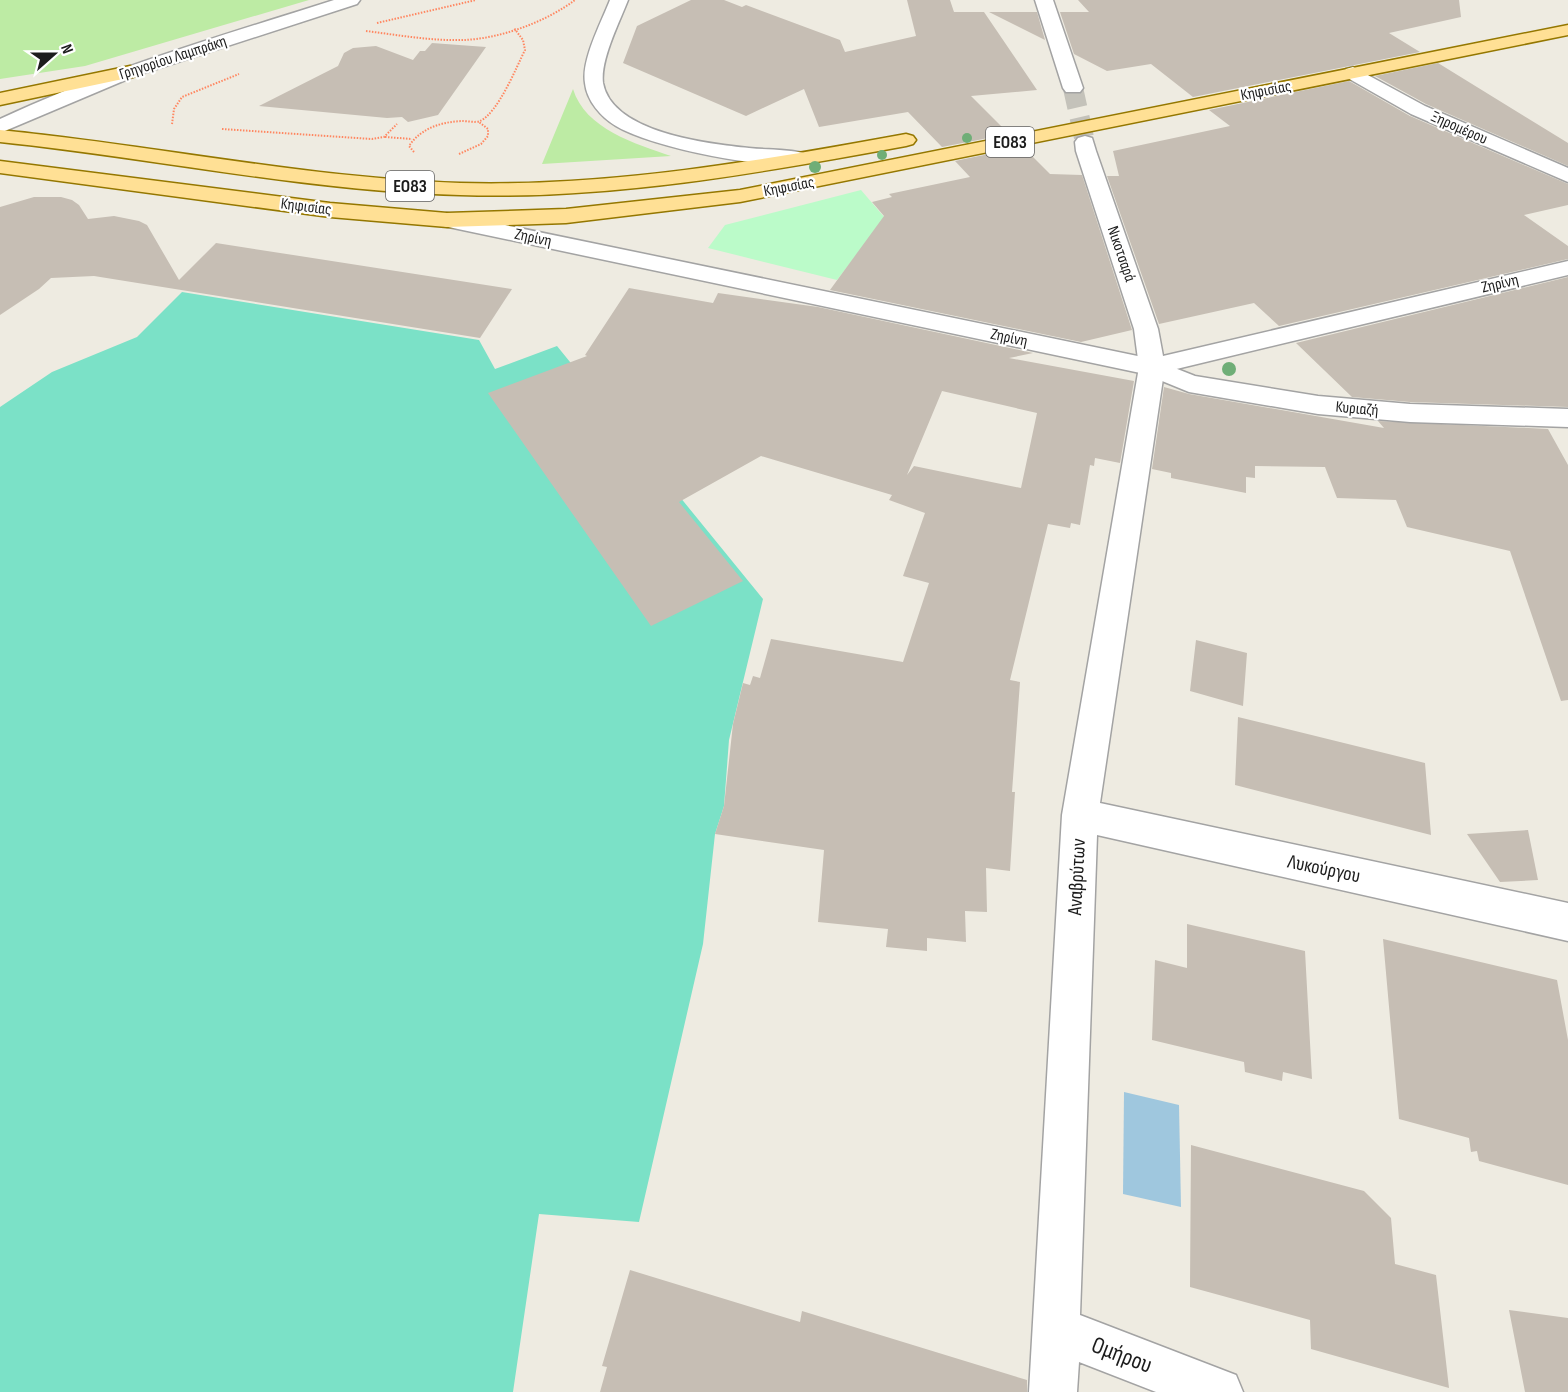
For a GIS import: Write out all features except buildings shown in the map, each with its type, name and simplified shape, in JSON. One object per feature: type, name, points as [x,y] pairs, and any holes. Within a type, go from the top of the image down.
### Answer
[{"type":"main road","name":"Κηφισίας","points":[[0,167],[330,210],[447,220],[611,212],[740,196],[1568,30]]},
{"type":"main road","points":[[0,99],[130,72]]},
{"type":"main road","name":"Κηφισίας","points":[[0,136],[340,179],[459,189],[531,190],[640,181],[801,158],[923,136]]},
{"type":"street","name":"Γρηγορίου Λαμπράκη","points":[[0,127],[29,112],[130,72],[351,0]]},
{"type":"street","points":[[619,0],[595,68],[594,84],[599,97],[619,118],[638,129],[699,149],[744,155],[801,158]]},
{"type":"street","points":[[1044,0],[1073,88]]},
{"type":"street","name":"Ξηρομέρου","points":[[1353,74],[1418,110],[1568,176]]},
{"type":"street","name":"Νικοτσαρά","points":[[1085,142],[1086,151],[1146,329],[1152,367]]},
{"type":"street","name":"Ζηρίνη","points":[[447,220],[1152,367],[1568,268]]},
{"type":"street","name":"Κυριαζή","points":[[1152,367],[1189,384],[1318,405],[1410,413],[1568,418]]},
{"type":"street","name":"Αναβρύτων","points":[[1053,1392],[1080,815],[1152,367]]},
{"type":"street","name":"Λυκούργου","points":[[1080,815],[1568,922]]},
{"type":"street","name":"Ομήρου","points":[[1057,1330],[1219,1392]]},
{"type":"path","points":[[373,24],[476,0]]},
{"type":"path","points":[[360,30],[431,39],[465,40],[540,20],[575,0]]},
{"type":"path","points":[[479,122],[491,112],[525,50],[523,40],[514,28]]},
{"type":"path","points":[[178,128],[172,126],[171,116],[175,104],[182,97],[241,74]]},
{"type":"path","points":[[416,153],[409,146],[412,139],[419,133],[467,120],[479,122],[488,129],[488,136],[481,144],[451,157]]},
{"type":"path","points":[[384,136],[397,124]]},
{"type":"path","points":[[218,129],[248,129],[354,139],[384,136],[412,139]]},
{"type":"green space","points":[[0,0],[309,0],[85,66],[0,79]]},
{"type":"green space","points":[[573,89],[588,115],[600,125],[628,140],[671,156],[542,164]]},
{"type":"green space","points":[[861,190],[885,218],[837,280],[708,248],[725,225]]},
{"type":"green space","points":[[182,292],[479,340],[495,369],[557,346],[763,599],[729,740],[724,806],[715,834],[703,944],[639,1222],[539,1214],[513,1392],[0,1392],[0,407],[52,372],[137,337]]},
{"type":"water","points":[[1124,1092],[1179,1105],[1181,1207],[1123,1194]]},
{"type":"tunnel","points":[[1073,88],[1085,142]]}]
